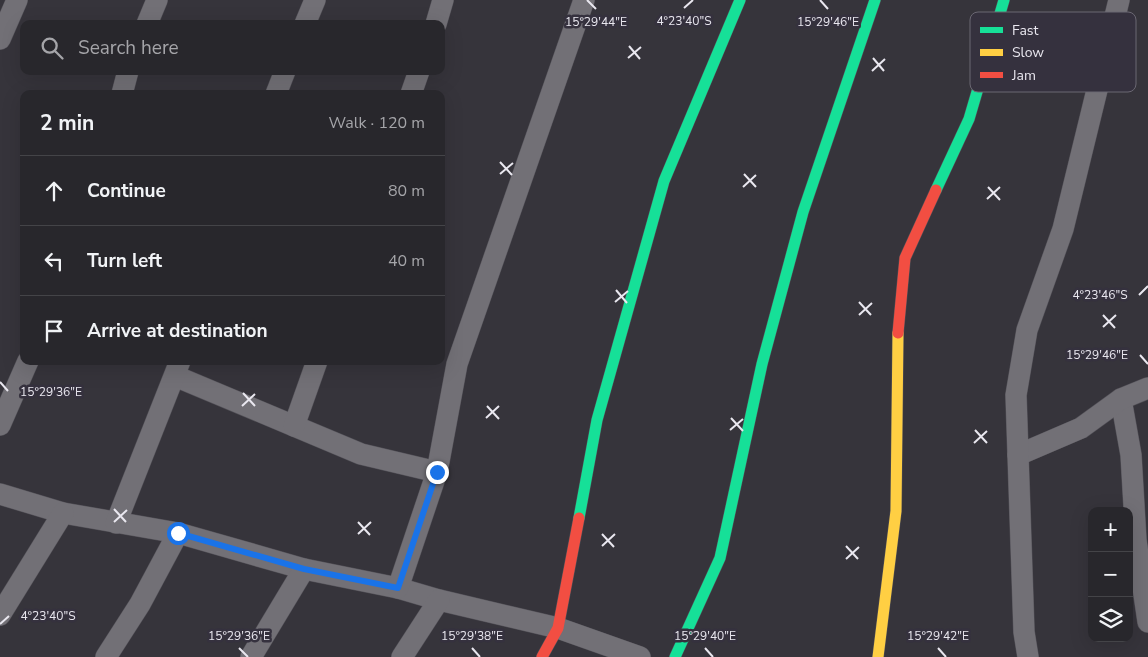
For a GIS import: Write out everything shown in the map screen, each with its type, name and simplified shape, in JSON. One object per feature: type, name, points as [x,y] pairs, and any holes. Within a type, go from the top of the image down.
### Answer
[{"type":"street","points":[[0,38],[17,0]]},
{"type":"street","points":[[149,20],[157,0]]},
{"type":"street","points":[[307,20],[315,0]]},
{"type":"street","points":[[437,20],[443,0]]},
{"type":"street","points":[[398,588],[437,472],[457,364],[584,0]]},
{"type":"street","points":[[542,657],[558,628],[597,420],[664,181],[740,0]]},
{"type":"street","points":[[675,657],[720,558],[762,364],[802,212],[875,0]]},
{"type":"street","points":[[1000,12],[1004,0]]},
{"type":"street","points":[[123,90],[127,75]]},
{"type":"street","points":[[278,90],[283,75]]},
{"type":"street","points":[[412,90],[418,75]]},
{"type":"street","points":[[878,657],[897,492],[901,283],[906,258],[969,119],[977,92]]},
{"type":"street","points":[[1028,657],[1024,632],[1016,395],[1027,330],[1063,229],[1097,92]]},
{"type":"street","points":[[0,425],[26,365]]},
{"type":"street","points":[[294,426],[316,365]]},
{"type":"street","points":[[116,523],[177,369],[294,426],[361,454],[437,472]]},
{"type":"street","points":[[1018,455],[1081,428],[1121,399],[1148,388]]},
{"type":"street","points":[[1121,399],[1131,455],[1136,540],[1148,622]]},
{"type":"street","points":[[0,494],[63,512],[178,533],[304,569],[398,588],[439,600],[558,628],[640,657]]},
{"type":"street","points":[[0,615],[63,512]]},
{"type":"street","points":[[106,657],[140,604],[178,533]]},
{"type":"street","points":[[251,657],[304,569]]},
{"type":"street","points":[[402,657],[439,600]]},
{"type":"traffic: fast","points":[[579,518],[597,420],[664,181],[740,0]]},
{"type":"traffic: fast","points":[[675,657],[720,558],[762,364],[803,212],[875,0]]},
{"type":"traffic: fast","points":[[1000,12],[1004,0]]},
{"type":"traffic: fast","points":[[936,190],[969,119],[977,92]]},
{"type":"traffic: slow","points":[[878,657],[896,511],[898,333]]},
{"type":"traffic: jam","points":[[898,333],[905,258],[936,190]]},
{"type":"traffic: jam","points":[[542,657],[558,628],[579,518]]},
{"type":"route","points":[[178,533],[243,550],[304,569],[398,588],[437,472]]}]
